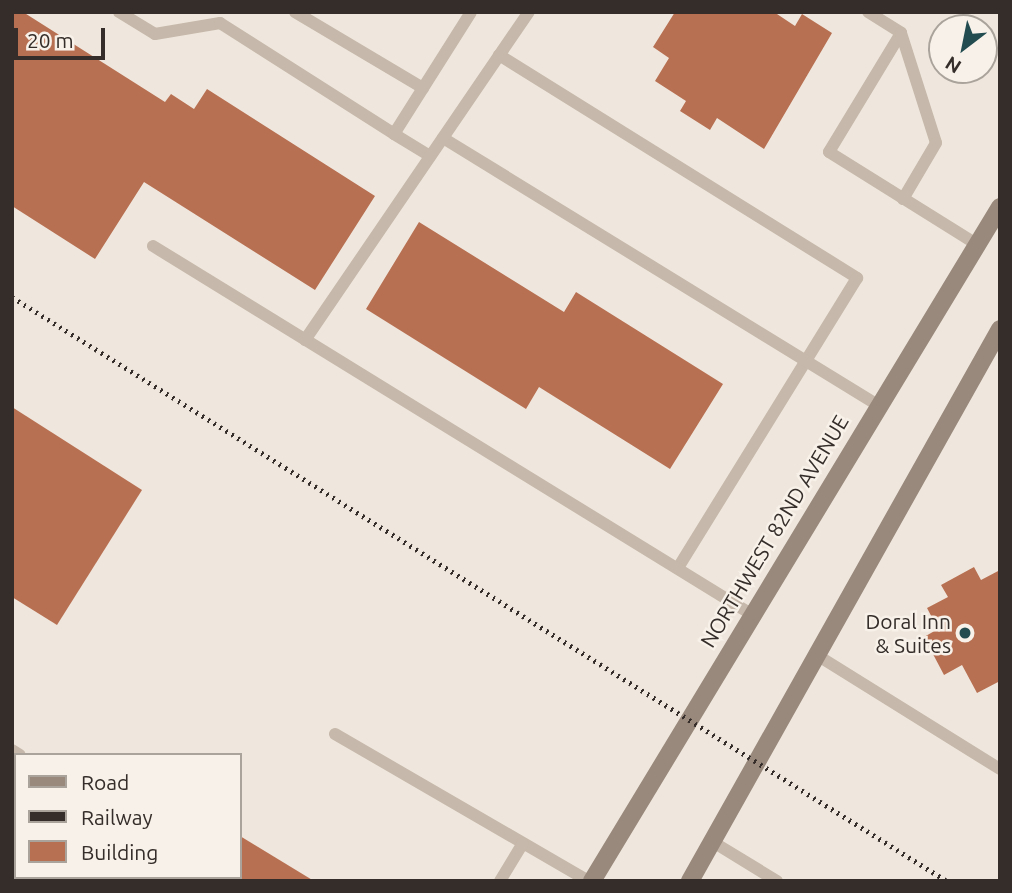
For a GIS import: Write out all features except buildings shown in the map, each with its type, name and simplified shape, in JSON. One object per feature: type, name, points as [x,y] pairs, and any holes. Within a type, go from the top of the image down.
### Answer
[{"type":"street","name":"NORTHWEST 82ND AVENUE","points":[[590,881],[876,404],[1000,208]]},
{"type":"street","points":[[690,881],[820,657],[1000,329]]},
{"type":"lane","points":[[118,12],[155,34],[220,23],[430,156]]},
{"type":"lane","points":[[295,12],[423,88]]},
{"type":"lane","points":[[394,134],[471,12]]},
{"type":"lane","points":[[305,340],[528,12]]},
{"type":"lane","points":[[868,12],[901,33],[936,143],[904,199]]},
{"type":"lane","points":[[901,33],[830,152],[976,244]]},
{"type":"lane","points":[[499,55],[857,278],[678,568]]},
{"type":"lane","points":[[443,138],[876,404]]},
{"type":"lane","points":[[153,246],[751,614]]},
{"type":"lane","points":[[820,657],[1000,769]]},
{"type":"lane","points":[[335,734],[590,881]]},
{"type":"lane","points":[[713,842],[777,881]]},
{"type":"lane","points":[[500,881],[523,843]]},
{"type":"railway","points":[[12,297],[947,881]]},
{"type":"place","name":"Doral Inn & Suites","points":[[965,633]]}]
